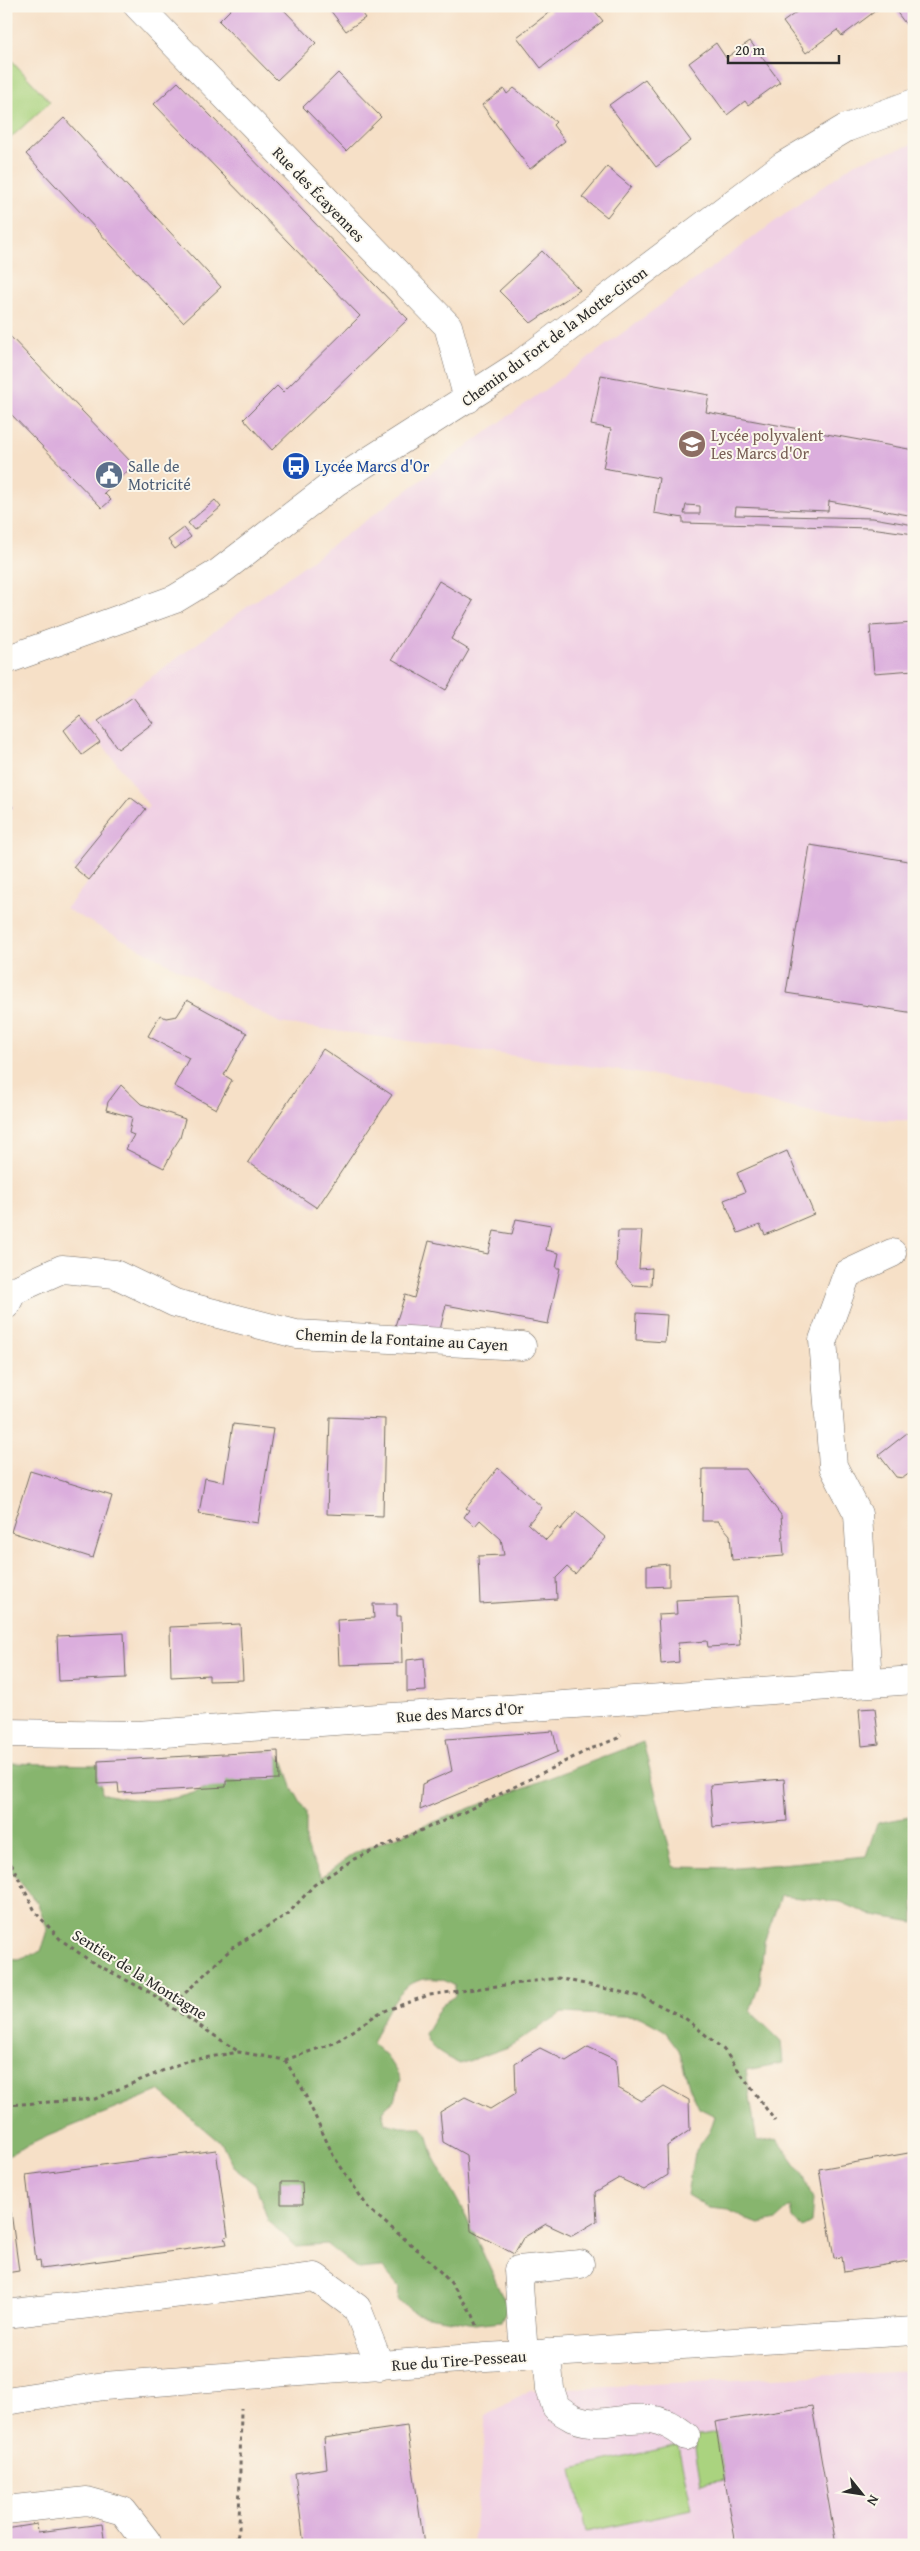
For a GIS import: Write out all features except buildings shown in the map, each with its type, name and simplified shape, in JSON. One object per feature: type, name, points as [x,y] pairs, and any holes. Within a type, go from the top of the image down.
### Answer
[{"type":"street","name":"Rue des Écayennes","points":[[138,6],[448,326],[468,400]]},
{"type":"street","name":"Chemin du Fort de la Motte-Giron","points":[[6,660],[175,599],[218,573],[336,482],[468,400],[520,365],[784,164],[846,128],[914,104]]},
{"type":"street","points":[[868,1683],[858,1514],[833,1466],[823,1340],[847,1274],[892,1253]]},
{"type":"street","name":"Chemin de la Fontaine au Cayen","points":[[6,1305],[13,1291],[62,1269],[115,1274],[175,1303],[296,1334],[522,1346]]},
{"type":"street","name":"Rue des Marcs d'Or","points":[[6,1733],[137,1735],[914,1680]]},
{"type":"street","points":[[580,2264],[518,2270],[536,2354],[556,2407],[573,2418],[599,2421],[640,2417],[657,2419],[672,2426],[686,2436]]},
{"type":"street","points":[[6,2314],[315,2277],[357,2308],[380,2366]]},
{"type":"street","name":"Rue du Tire-Pesseau","points":[[6,2401],[104,2386],[486,2357],[914,2331]]},
{"type":"street","points":[[6,2510],[87,2501],[123,2511],[146,2542],[146,2545]]},
{"type":"path","points":[[183,2015],[181,1997],[226,1954],[288,1914],[314,1885],[354,1859],[462,1813],[588,1750],[618,1738],[624,1731]]},
{"type":"path","name":"Sentier de la Montagne","points":[[6,1857],[13,1866],[36,1913],[60,1939],[90,1961],[149,1992],[239,2052]]},
{"type":"path","points":[[6,2105],[95,2099],[186,2061],[239,2052],[285,2060],[334,2043],[379,2013],[429,1995],[558,1978],[643,1997],[686,2018],[724,2050],[775,2120]]},
{"type":"path","points":[[285,2060],[302,2088],[333,2154],[369,2209],[426,2257],[450,2283],[473,2315],[483,2337],[486,2357]]},
{"type":"path","points":[[235,2545],[239,2530],[241,2376]]},
{"type":"shaded area","name":"Lycée polyvalent Les Marcs d'Or","points":[[914,144],[914,1121],[831,1117],[658,1076],[280,1023],[66,909],[149,806],[87,724],[855,163]]},
{"type":"shaded area","points":[[914,2371],[914,2545],[473,2545],[486,2416],[530,2390]]},
{"type":"green space","points":[[6,54],[50,102],[6,142]]},
{"type":"green space","points":[[643,1742],[674,1867],[738,1868],[866,1856],[877,1823],[914,1816],[914,1922],[868,1914],[841,1902],[781,1896],[764,1942],[760,1982],[750,2011],[781,2041],[783,2063],[746,2070],[757,2142],[777,2139],[803,2175],[813,2199],[811,2223],[802,2228],[793,2218],[791,2206],[776,2220],[760,2224],[747,2220],[729,2210],[709,2208],[687,2195],[694,2153],[710,2131],[715,2116],[699,2108],[689,2086],[679,2050],[664,2030],[640,2017],[562,2013],[511,2046],[460,2064],[434,2049],[425,2034],[442,2004],[455,1996],[455,1986],[439,1979],[424,1979],[413,1983],[403,1990],[388,2010],[372,2043],[387,2057],[401,2079],[395,2100],[382,2111],[385,2123],[401,2127],[421,2127],[428,2137],[434,2158],[466,2216],[508,2308],[501,2321],[475,2324],[416,2314],[398,2300],[399,2287],[382,2267],[358,2269],[326,2244],[296,2246],[268,2221],[256,2185],[233,2167],[223,2145],[159,2091],[48,2136],[6,2156],[6,1959],[19,1960],[41,1951],[48,1931],[38,1904],[6,1865],[6,1763],[99,1765],[102,1793],[133,1799],[163,1800],[207,1788],[221,1780],[246,1756],[273,1751],[284,1762],[292,1787],[306,1812],[306,1847],[321,1877],[356,1852]]},
{"type":"green space","points":[[717,2432],[725,2480],[701,2484],[693,2436]]},
{"type":"green space","points":[[678,2445],[692,2509],[586,2532],[572,2469]]},
{"type":"place","name":"Lycée polyvalent Les Marcs d'Or","points":[[692,444]]},
{"type":"place","name":"Lycée Marcs d'Or","points":[[296,466]]},
{"type":"place","name":"Salle de Motricité","points":[[109,475]]}]
